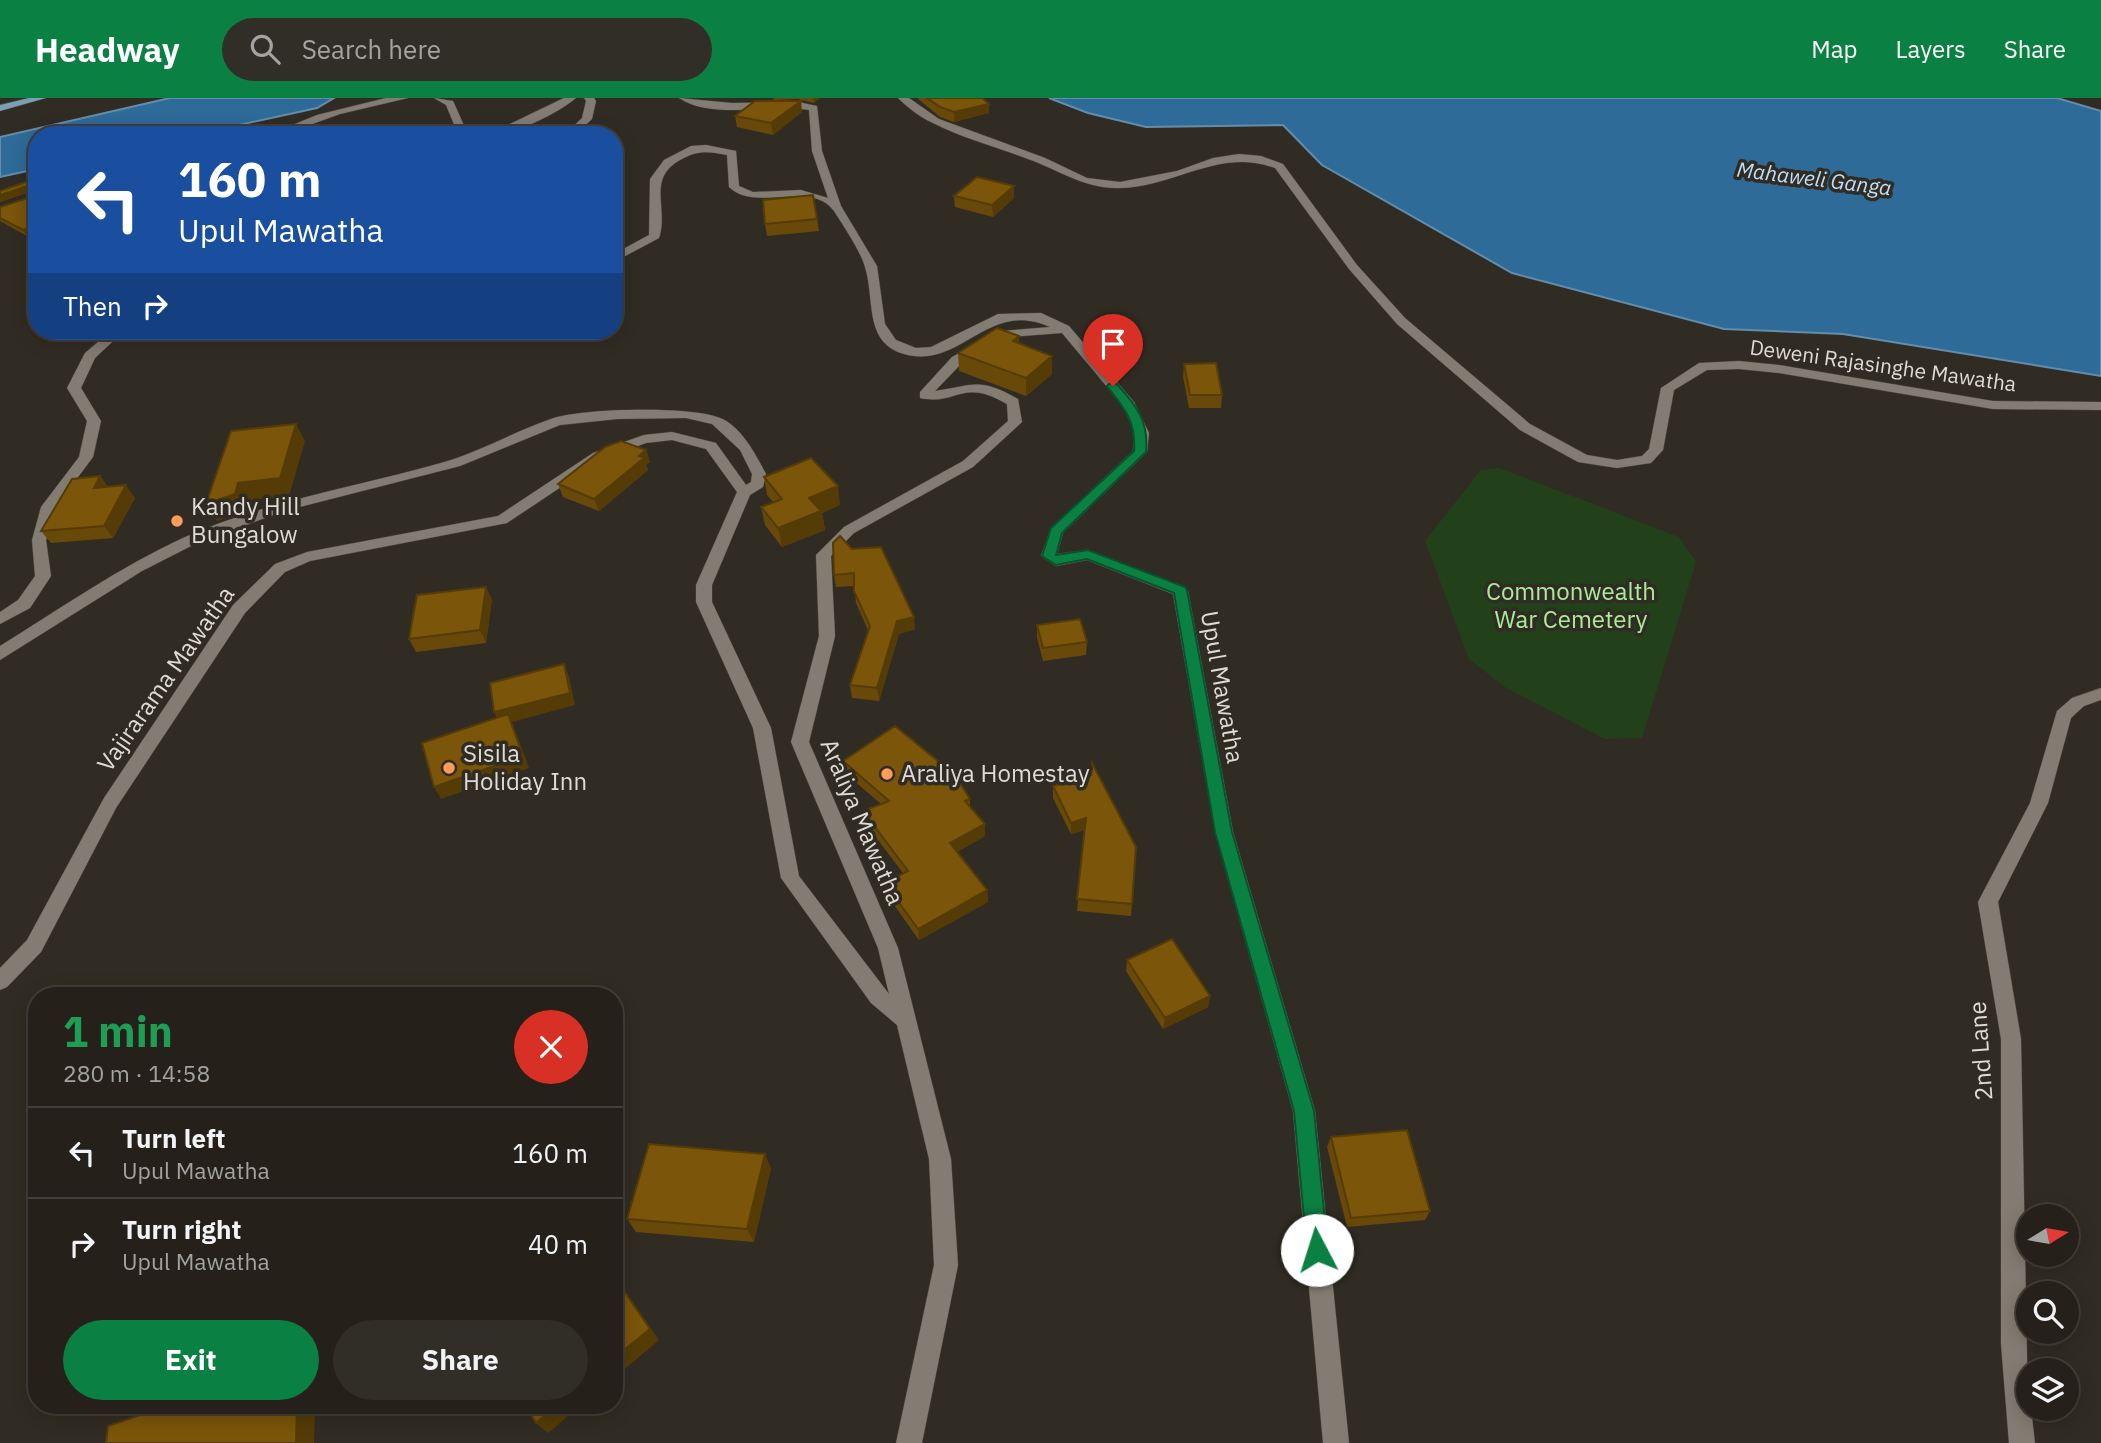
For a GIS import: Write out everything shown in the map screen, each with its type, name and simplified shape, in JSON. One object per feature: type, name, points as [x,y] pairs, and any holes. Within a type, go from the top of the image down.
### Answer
[{"type":"main road","points":[[0,108],[41,98]]},
{"type":"street","points":[[295,126],[362,104],[403,98]]},
{"type":"street","points":[[439,98],[450,103],[460,126]]},
{"type":"street","points":[[517,126],[571,98]]},
{"type":"street","points":[[579,126],[587,119],[591,101],[589,98]]},
{"type":"street","name":"Upul Mawatha","points":[[684,98],[708,103],[781,100],[799,102],[814,108],[817,151],[836,206],[871,266],[879,324],[891,343],[915,352],[933,351],[1002,317],[1037,316],[1065,329],[1129,405],[1142,433],[1140,452],[1056,531],[1049,556],[1056,561],[1088,555],[1180,590],[1224,832],[1304,1111],[1336,1443]]},
{"type":"street","name":"Deweni Rajasinghe Mawatha","points":[[903,98],[935,121],[1041,160],[1085,181],[1120,185],[1179,174],[1217,160],[1239,157],[1261,159],[1279,166],[1353,267],[1401,321],[1525,427],[1583,459],[1617,464],[1646,460],[1656,450],[1668,388],[1704,366],[1739,365],[1779,369],[1993,405],[2101,405]]},
{"type":"street","points":[[623,254],[655,236],[655,179],[668,162],[691,149],[706,148],[732,153],[734,187],[743,194],[760,197],[788,192],[814,195],[836,206]]},
{"type":"street","name":"Araliya Mawatha","points":[[909,1443],[946,1265],[940,1159],[888,947],[800,742],[827,636],[823,555],[849,530],[968,464],[1015,422],[1013,402],[990,388],[963,387],[936,397],[925,395],[957,360],[1006,334],[1065,329]]},
{"type":"street","points":[[0,619],[24,604],[43,576],[39,540],[48,507],[86,457],[94,421],[74,388],[89,356],[108,340]]},
{"type":"street","points":[[0,654],[136,567],[190,541],[279,508],[455,463],[557,421],[617,415],[686,414],[718,421],[746,448],[759,474],[758,484],[744,492],[704,585],[704,602],[762,728],[790,877],[878,997],[907,1021]]},
{"type":"street","name":"Vajirarama Mawatha","points":[[0,981],[34,946],[110,803],[239,609],[280,568],[307,557],[502,520],[598,456],[644,439],[672,436],[711,446],[744,492]]},
{"type":"street","name":"2nd Lane","points":[[2022,1443],[2013,1344],[2011,1039],[1988,902],[2039,803],[2063,715],[2078,702],[2101,694]]},
{"type":"green space","name":"Commonwealth War Cemetery","points":[[1499,468],[1679,537],[1696,562],[1642,738],[1605,739],[1505,687],[1469,659],[1425,541],[1481,470]]},
{"type":"water","points":[[170,98],[334,98],[317,108],[234,126],[48,126]]},
{"type":"water","name":"Mahaweli Ganga","points":[[1049,98],[2057,98],[2101,111],[2101,376],[1843,334],[1724,329],[1512,273],[1322,165],[1283,125],[1146,127],[1088,113]]},
{"type":"water","points":[[28,131],[28,171],[0,177],[0,137]]},
{"type":"building","points":[[927,98],[982,98],[989,104],[954,112]]},
{"type":"building","points":[[755,101],[801,101],[771,123],[735,116]]},
{"type":"building","points":[[977,177],[1014,186],[992,205],[954,196]]},
{"type":"building","points":[[28,181],[28,186],[0,195],[0,191]]},
{"type":"building","points":[[813,195],[817,219],[765,224],[763,200]]},
{"type":"building","points":[[28,198],[28,228],[23,230],[0,218],[0,207]]},
{"type":"building","points":[[997,328],[1019,336],[1013,341],[1052,356],[1026,378],[958,353]]},
{"type":"building","points":[[1216,363],[1222,395],[1190,395],[1184,364]]},
{"type":"building","points":[[296,424],[280,478],[238,483],[235,494],[206,504],[231,431]]},
{"type":"building","points":[[621,441],[646,450],[639,456],[644,458],[594,499],[558,484],[605,447]]},
{"type":"building","points":[[811,458],[838,486],[809,498],[821,511],[778,528],[761,507],[782,499],[764,477]]},
{"type":"building","points":[[100,476],[94,488],[126,485],[104,526],[41,531],[72,479]]},
{"type":"building","points":[[840,536],[852,549],[881,547],[914,617],[897,621],[877,688],[850,685],[870,626],[854,591],[854,573],[834,575],[833,543]]},
{"type":"building","points":[[486,587],[480,630],[409,639],[417,595]]},
{"type":"building","points":[[1080,619],[1087,642],[1043,648],[1037,625]]},
{"type":"building","points":[[564,664],[570,693],[494,712],[490,683]]},
{"type":"building","points":[[508,714],[523,756],[434,787],[422,743]]},
{"type":"building","points":[[895,726],[955,775],[970,799],[965,801],[985,824],[950,843],[987,890],[918,929],[885,883],[908,871],[863,811],[889,801],[843,761]]},
{"type":"building","points":[[1092,763],[1136,847],[1132,904],[1077,899],[1086,818],[1071,823],[1053,786],[1091,775]]},
{"type":"building","points":[[1172,939],[1210,996],[1165,1018],[1127,960]]},
{"type":"building","points":[[1407,1130],[1430,1211],[1351,1218],[1331,1137]]},
{"type":"building","points":[[649,1144],[765,1154],[747,1229],[627,1219]]},
{"type":"building","points":[[623,1289],[650,1329],[623,1351]]},
{"type":"building","points":[[143,1414],[297,1414],[296,1443],[106,1443],[108,1426]]},
{"type":"building","points":[[530,1414],[546,1414],[536,1423]]},
{"type":"place","name":"Kandy Hill Bungalow","points":[[177,521]]},
{"type":"place","name":"Sisila Holiday Inn","points":[[449,768]]},
{"type":"place","name":"Araliya Homestay","points":[[887,774]]},
{"type":"route","points":[[1113,386],[1129,405],[1142,433],[1140,452],[1056,531],[1049,556],[1056,561],[1088,555],[1180,590],[1224,832],[1304,1111],[1317,1250]]}]
